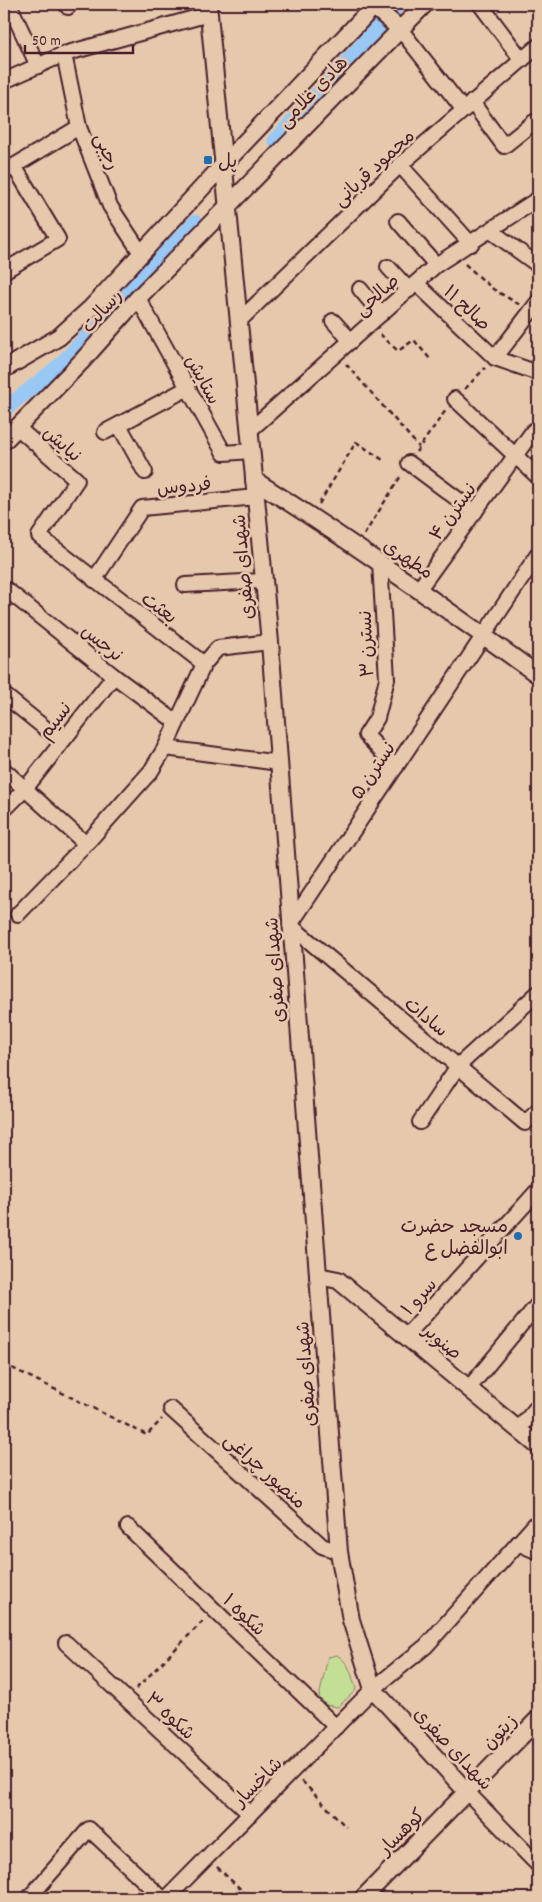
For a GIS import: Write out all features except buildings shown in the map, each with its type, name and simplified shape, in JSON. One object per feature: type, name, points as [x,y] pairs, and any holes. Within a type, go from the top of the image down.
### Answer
[{"type":"street","points":[[8,4],[38,66]]},
{"type":"street","name":"هادی غلامی","points":[[228,207],[425,4]]},
{"type":"street","points":[[480,4],[522,60]]},
{"type":"street","points":[[375,5],[400,29],[504,146],[534,122]]},
{"type":"street","name":"هادی غلامی","points":[[224,164],[375,5]]},
{"type":"street","points":[[4,81],[64,54],[209,9]]},
{"type":"street","name":"شهدای صفری","points":[[209,9],[270,642],[339,1552],[351,1620],[373,1690],[468,1793],[538,1865]]},
{"type":"street","name":"محمود قربانی","points":[[239,321],[400,165],[537,49]]},
{"type":"street","name":"رجبی","points":[[64,54],[79,127],[110,206],[140,253]]},
{"type":"street","points":[[4,271],[58,239],[9,169],[79,127]]},
{"type":"street","name":"رسالت","points":[[4,369],[59,338],[91,308],[224,164]]},
{"type":"street","points":[[400,165],[471,244]]},
{"type":"street","name":"صالحی","points":[[249,431],[436,265],[538,199]]},
{"type":"street","name":"رسالت","points":[[4,441],[138,298],[228,207]]},
{"type":"street","points":[[398,221],[436,265]]},
{"type":"street","points":[[491,231],[538,266]]},
{"type":"street","name":"صالح ۱۱","points":[[388,267],[495,358]]},
{"type":"street","points":[[360,289],[381,314]]},
{"type":"street","name":"ستایش","points":[[138,298],[224,453],[251,451]]},
{"type":"street","points":[[534,307],[495,358],[538,373]]},
{"type":"street","points":[[332,321],[351,341]]},
{"type":"street","points":[[105,432],[188,388]]},
{"type":"street","points":[[454,399],[538,477]]},
{"type":"street","points":[[118,425],[144,472]]},
{"type":"street","name":"نیایش","points":[[18,428],[77,480],[39,536]]},
{"type":"street","name":"نسترن ۴","points":[[419,589],[533,431]]},
{"type":"street","points":[[409,463],[475,512]]},
{"type":"street","name":"مطهری","points":[[254,480],[312,516],[419,589],[538,675]]},
{"type":"street","name":"فردوس","points":[[94,580],[142,508],[256,497]]},
{"type":"street","name":"بعثت","points":[[39,536],[204,664]]},
{"type":"street","name":"نسترن ۵","points":[[290,925],[538,554]]},
{"type":"street","name":"نسترن ۳","points":[[380,563],[387,679],[378,718],[366,735],[396,767]]},
{"type":"street","points":[[184,586],[264,581]]},
{"type":"street","name":"نرجس","points":[[8,590],[114,676],[176,722]]},
{"type":"street","points":[[18,914],[86,844],[151,771],[204,664],[218,648],[270,642]]},
{"type":"street","name":"نسیم","points":[[4,810],[25,789],[61,740],[114,676]]},
{"type":"street","points":[[4,695],[61,740]]},
{"type":"street","points":[[164,748],[279,762]]},
{"type":"street","points":[[4,770],[86,844]]},
{"type":"street","name":"سادات","points":[[290,925],[525,1123],[538,1111]]},
{"type":"street","points":[[420,1122],[458,1066],[538,993]]},
{"type":"street","name":"سرو ۱","points":[[406,1336],[538,1192]]},
{"type":"street","name":"صنوبر","points":[[318,1276],[338,1280],[538,1446]]},
{"type":"street","points":[[469,1388],[538,1304]]},
{"type":"street","points":[[518,1430],[538,1406]]},
{"type":"street","name":"منصور چراغی","points":[[171,1409],[322,1546],[339,1552]]},
{"type":"street","name":"شاخسار","points":[[167,1898],[373,1690],[426,1646],[538,1521]]},
{"type":"street","name":"شکوه ۱","points":[[128,1527],[336,1727]]},
{"type":"street","points":[[518,1543],[538,1552]]},
{"type":"street","name":"شکوه ۳","points":[[66,1643],[250,1814]]},
{"type":"street","name":"زیتون","points":[[468,1793],[538,1719]]},
{"type":"street","name":"کوهسار","points":[[363,1898],[468,1793]]},
{"type":"street","points":[[29,1898],[89,1829],[162,1898]]},
{"type":"path","points":[[454,254],[493,289],[534,307]]},
{"type":"path","points":[[370,324],[398,352],[414,340],[430,359]]},
{"type":"path","points":[[336,354],[419,447]]},
{"type":"path","points":[[357,547],[419,447],[454,399],[495,358]]},
{"type":"path","points":[[312,516],[356,442],[383,460]]},
{"type":"path","points":[[4,1364],[147,1435],[171,1409]]},
{"type":"path","points":[[126,1699],[214,1609]]},
{"type":"path","points":[[292,1771],[346,1827]]},
{"type":"path","points":[[207,1858],[250,1898]]},
{"type":"green space","points":[[337,1655],[348,1666],[356,1690],[338,1707],[326,1705],[319,1697],[328,1657]]},
{"type":"waterway","points":[[275,141],[399,4]]},
{"type":"waterway","points":[[4,410],[61,364],[195,222]]},
{"type":"place","name":"پل","points":[[208,160]]},
{"type":"place","name":"مسجد حضرت ابوالفضل ع","points":[[518,1236]]}]
